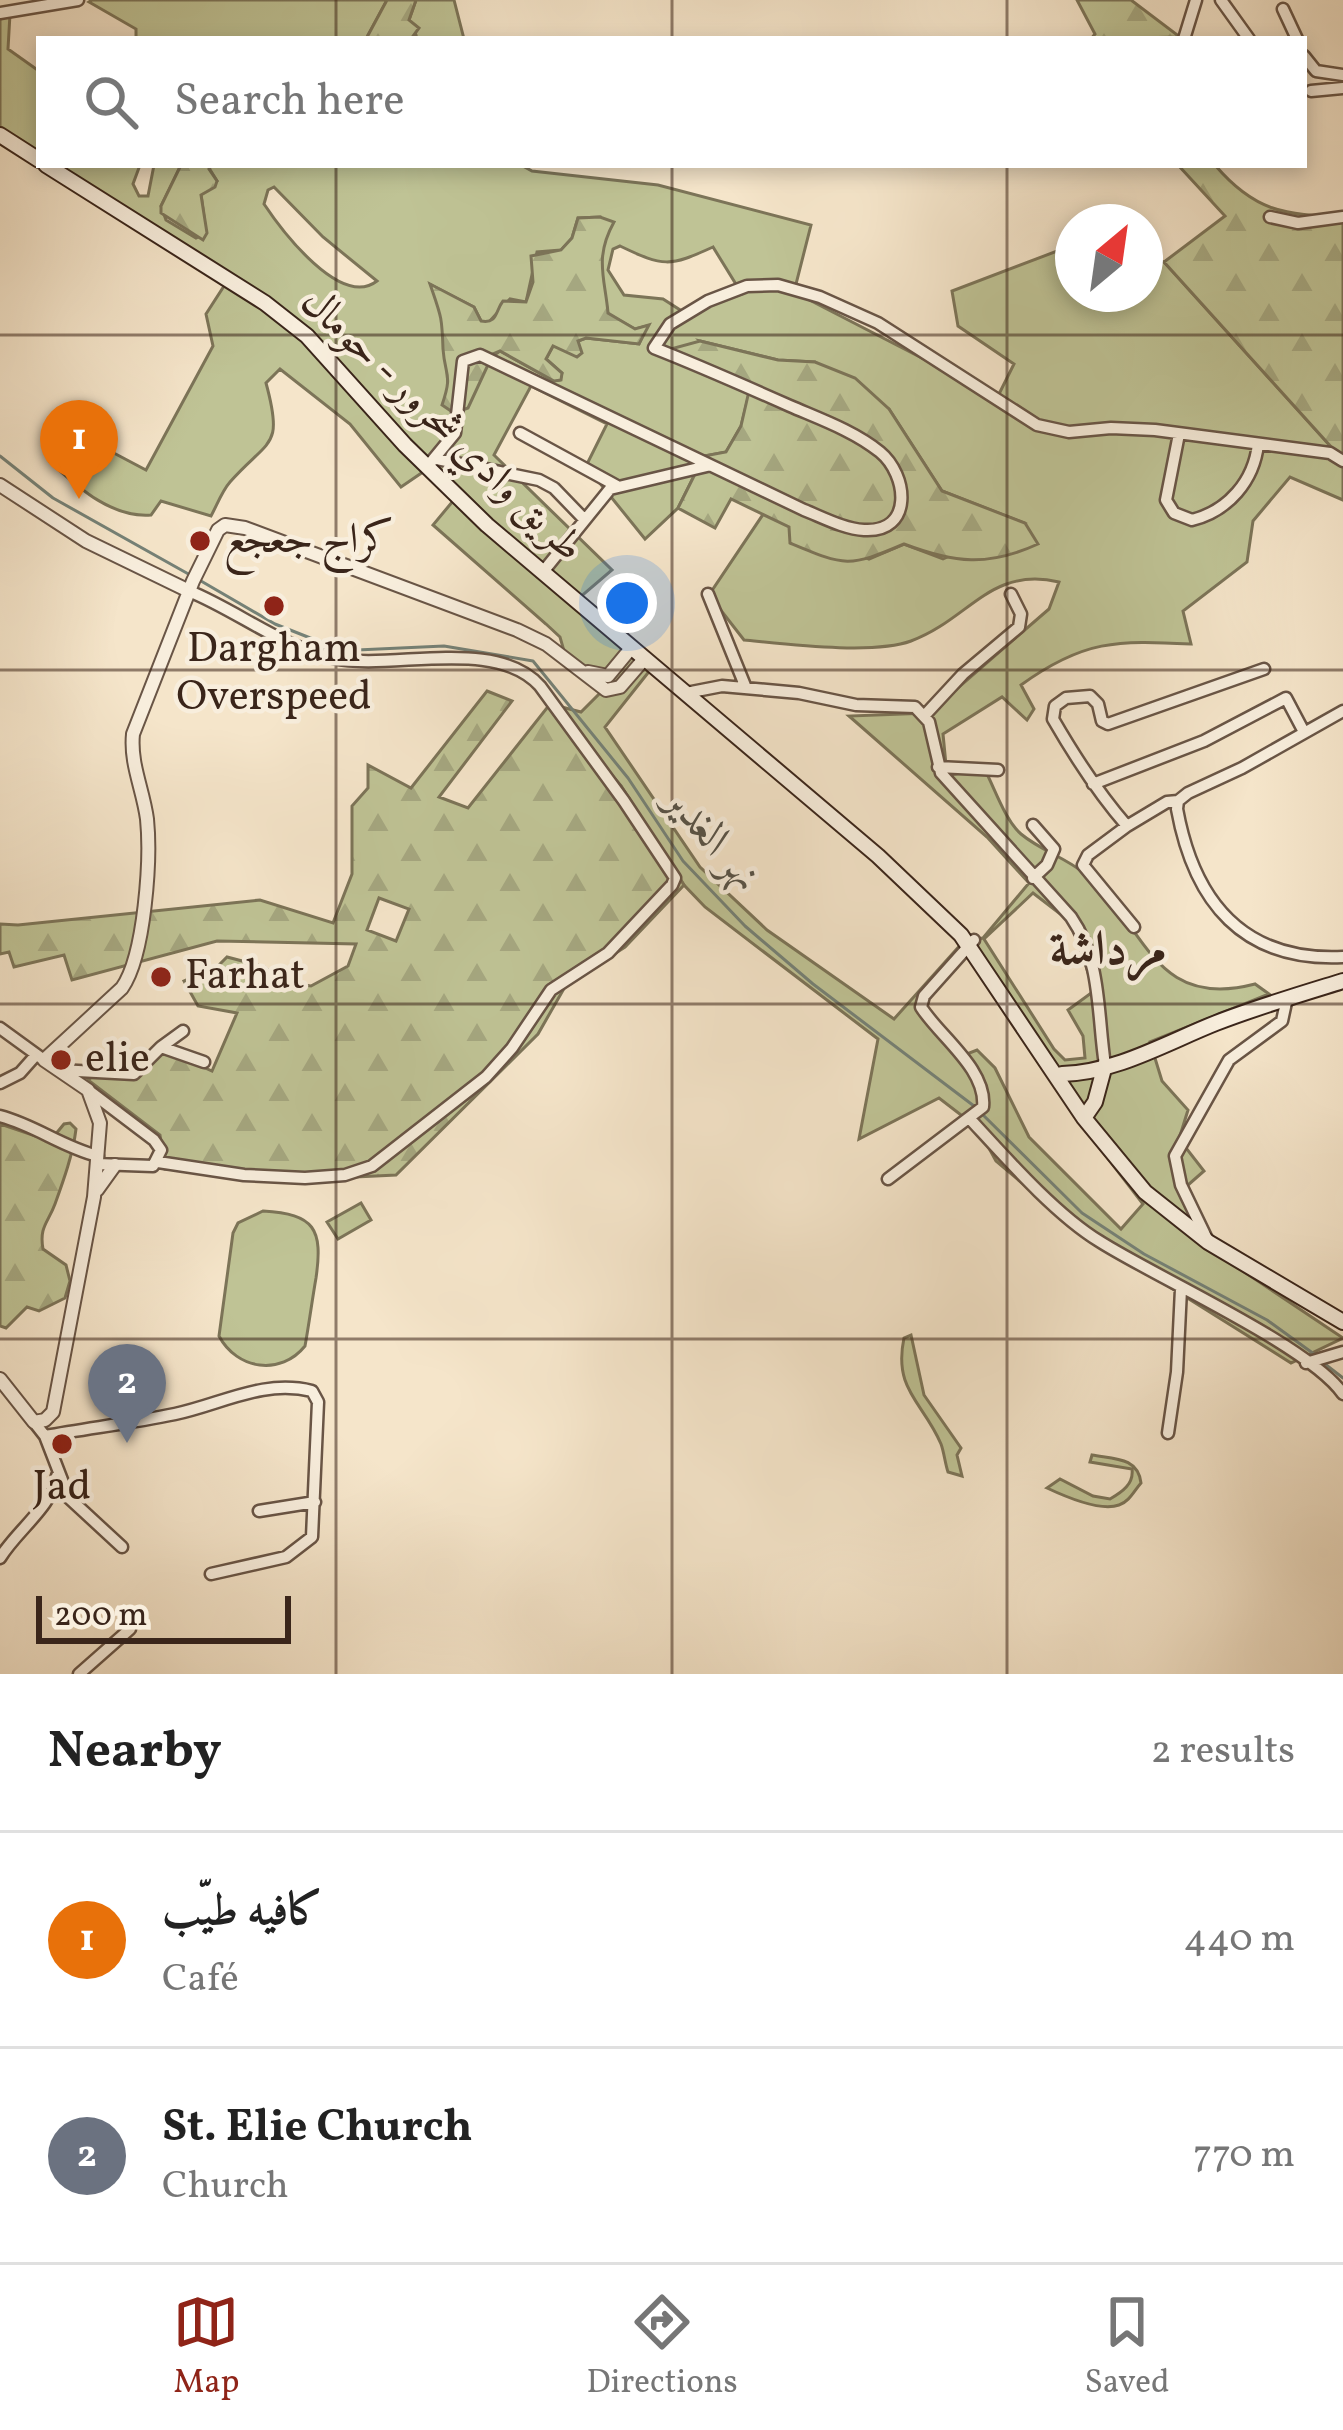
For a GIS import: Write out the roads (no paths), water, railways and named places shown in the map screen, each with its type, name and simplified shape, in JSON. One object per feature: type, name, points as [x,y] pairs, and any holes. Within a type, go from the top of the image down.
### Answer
[{"type":"main road","name":"طريق وادي شحرور - حومال","points":[[0,135],[36,158]]},
{"type":"main road","name":"طريق وادي شحرور - حومال","points":[[51,168],[287,319],[542,573],[930,900],[972,943],[1131,1179],[1208,1242],[1343,1322]]},
{"type":"main road","points":[[1062,1073],[1106,1065],[1343,981]]},
{"type":"main road","name":"طريق وادي شحرور - حومال","points":[[1046,1053],[1086,1116]]},
{"type":"main road","points":[[1086,1116],[1106,1065]]},
{"type":"street","points":[[0,13],[78,0]]},
{"type":"street","points":[[1185,36],[1196,0]]},
{"type":"street","points":[[1221,0],[1247,36]]},
{"type":"street","points":[[1283,9],[1296,36]]},
{"type":"street","points":[[1307,60],[1316,71],[1343,75]]},
{"type":"street","points":[[1311,91],[1343,88]]},
{"type":"street","points":[[1270,217],[1298,224],[1343,217]]},
{"type":"street","points":[[583,518],[554,488],[539,480],[432,463],[454,433],[460,368],[473,355],[490,358],[707,466],[854,529],[892,523],[904,492],[897,472],[866,442],[654,348],[670,324],[697,308],[727,293],[763,284],[797,289],[878,323],[1037,425],[1069,432],[1121,428],[1179,434],[1330,454],[1343,460]]},
{"type":"street","points":[[520,433],[617,486]]},
{"type":"street","points":[[1179,434],[1166,500],[1174,513],[1192,520],[1218,511],[1236,493],[1255,464],[1258,444]]},
{"type":"street","points":[[542,573],[600,498],[617,486],[707,466]]},
{"type":"street","points":[[0,485],[86,541],[191,586],[280,638],[332,658],[371,662],[458,659],[524,671],[625,801],[674,878],[621,941],[550,990],[512,1048],[486,1077],[372,1166],[345,1175],[305,1178],[244,1175],[158,1162],[115,1165],[0,1116]]},
{"type":"street","points":[[0,1083],[40,1058],[122,988],[130,975],[141,918],[147,820],[132,758],[134,734],[191,586],[222,526],[237,526],[517,630],[546,644],[596,685],[614,691],[645,658]]},
{"type":"street","points":[[708,594],[746,688]]},
{"type":"street","points":[[926,716],[963,674],[1019,627],[1022,619],[1011,595]]},
{"type":"street","points":[[575,666],[608,676],[632,646]]},
{"type":"street","points":[[1127,826],[1093,784],[1053,719],[1059,701],[1090,696],[1108,724],[1264,669]]},
{"type":"street","points":[[686,693],[711,686],[746,688],[856,705],[905,704],[926,716],[938,767],[1071,917],[1088,943],[1099,990],[1106,1065]]},
{"type":"street","points":[[1093,784],[1204,741],[1286,698],[1304,732]]},
{"type":"street","points":[[1135,927],[1083,865],[1088,855],[1167,802],[1178,801],[1343,711]]},
{"type":"street","points":[[938,767],[998,770]]},
{"type":"street","points":[[1178,801],[1180,825],[1196,869],[1209,898],[1227,920],[1276,951],[1343,957]]},
{"type":"street","points":[[1033,825],[1054,849],[1047,865],[1033,878]]},
{"type":"street","points":[[888,1179],[983,1107],[984,1095],[968,1066],[920,1006],[972,943]]},
{"type":"street","points":[[1208,1242],[1181,1185],[1175,1156],[1229,1060],[1282,1022],[1287,998]]},
{"type":"street","points":[[0,1028],[157,1143],[161,1150],[158,1162]]},
{"type":"street","points":[[59,1070],[134,1074],[183,1030]]},
{"type":"street","points":[[161,1047],[205,1062]]},
{"type":"street","points":[[34,1421],[49,1417],[57,1402],[94,1197],[99,1118],[88,1090]]},
{"type":"street","points":[[99,1118],[104,1112],[116,1111]]},
{"type":"street","points":[[971,1118],[1073,1223],[1312,1360],[1343,1394]]},
{"type":"street","points":[[94,1197],[115,1165]]},
{"type":"street","points":[[1168,1433],[1181,1289]]},
{"type":"street","points":[[1312,1360],[1343,1352]]},
{"type":"street","points":[[0,1378],[45,1436],[73,1503],[122,1547]]},
{"type":"street","points":[[45,1436],[181,1413],[231,1395],[278,1387],[315,1393],[312,1538],[286,1557],[211,1574]]},
{"type":"street","points":[[0,1558],[48,1501],[57,1473]]},
{"type":"street","points":[[260,1511],[315,1502]]},
{"type":"street","points":[[79,1674],[130,1629]]},
{"type":"waterway","name":"نهر الغدير","points":[[0,456],[53,498],[192,576]]},
{"type":"waterway","name":"نهر الغدير","points":[[201,581],[275,624],[333,647],[444,646],[533,661],[628,778],[683,861],[745,926],[974,1106],[1082,1213],[1144,1254],[1267,1320],[1314,1354]]},
{"type":"waterway","name":"نهر الغدير","points":[[1321,1361],[1343,1378]]},
{"type":"place","name":"كافيه طيّب","points":[[79,499]]},
{"type":"place","name":"كراج جعجع","points":[[200,541]]},
{"type":"place","name":"Dargham Overspeed","points":[[274,606]]},
{"type":"place","name":"Farhat","points":[[161,977]]},
{"type":"place","name":"elie","points":[[61,1060]]},
{"type":"place","name":"St. Elie Church","points":[[127,1443]]},
{"type":"place","name":"Jad","points":[[62,1444]]},
{"type":"district","name":"مرداشة","points":[[1108,951]]}]
